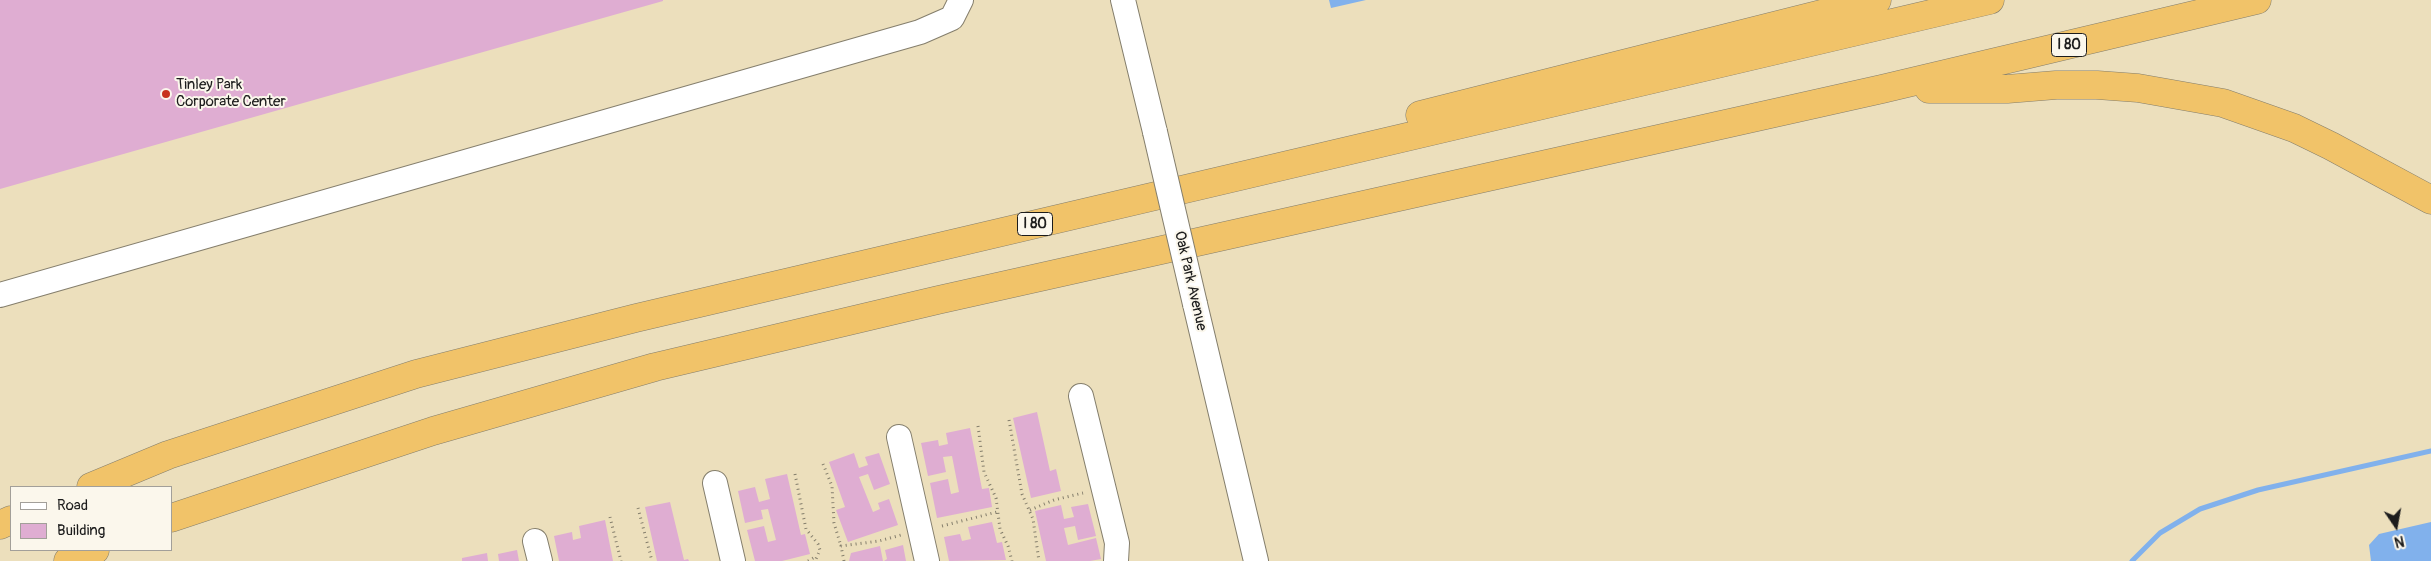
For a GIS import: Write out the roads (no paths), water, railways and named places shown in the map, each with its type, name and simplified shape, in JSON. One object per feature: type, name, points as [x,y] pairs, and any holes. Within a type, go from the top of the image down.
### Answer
[{"type":"highway","points":[[1205,185],[1381,124],[1877,0]]},
{"type":"highway","name":"I 80","points":[[93,486],[168,455],[416,374],[636,318],[1990,0]]},
{"type":"highway","name":"I 80","points":[[172,518],[433,431],[655,367],[938,300],[1882,89],[2256,0]]},
{"type":"highway","points":[[1882,89],[2007,89],[2056,85],[2097,85],[2138,88],[2196,97],[2223,103],[2294,128],[2431,200]]},
{"type":"highway","points":[[68,561],[93,551]]},
{"type":"street","points":[[0,295],[920,32],[952,18],[961,0]]},
{"type":"street","name":"Oak Park Avenue","points":[[1123,0],[1256,561]]},
{"type":"street","points":[[1081,396],[1118,543],[1116,561]]},
{"type":"street","points":[[899,437],[927,561]]},
{"type":"street","points":[[716,483],[733,561]]},
{"type":"water","points":[[1329,0],[1366,0],[1331,8]]},
{"type":"water","points":[[2431,522],[2431,561],[2371,561],[2369,545],[2379,534]]},
{"type":"waterway","points":[[2132,561],[2160,533],[2200,509],[2258,490],[2431,451]]},
{"type":"place","name":"Tinley Park Corporate Center","points":[[166,94]]}]
